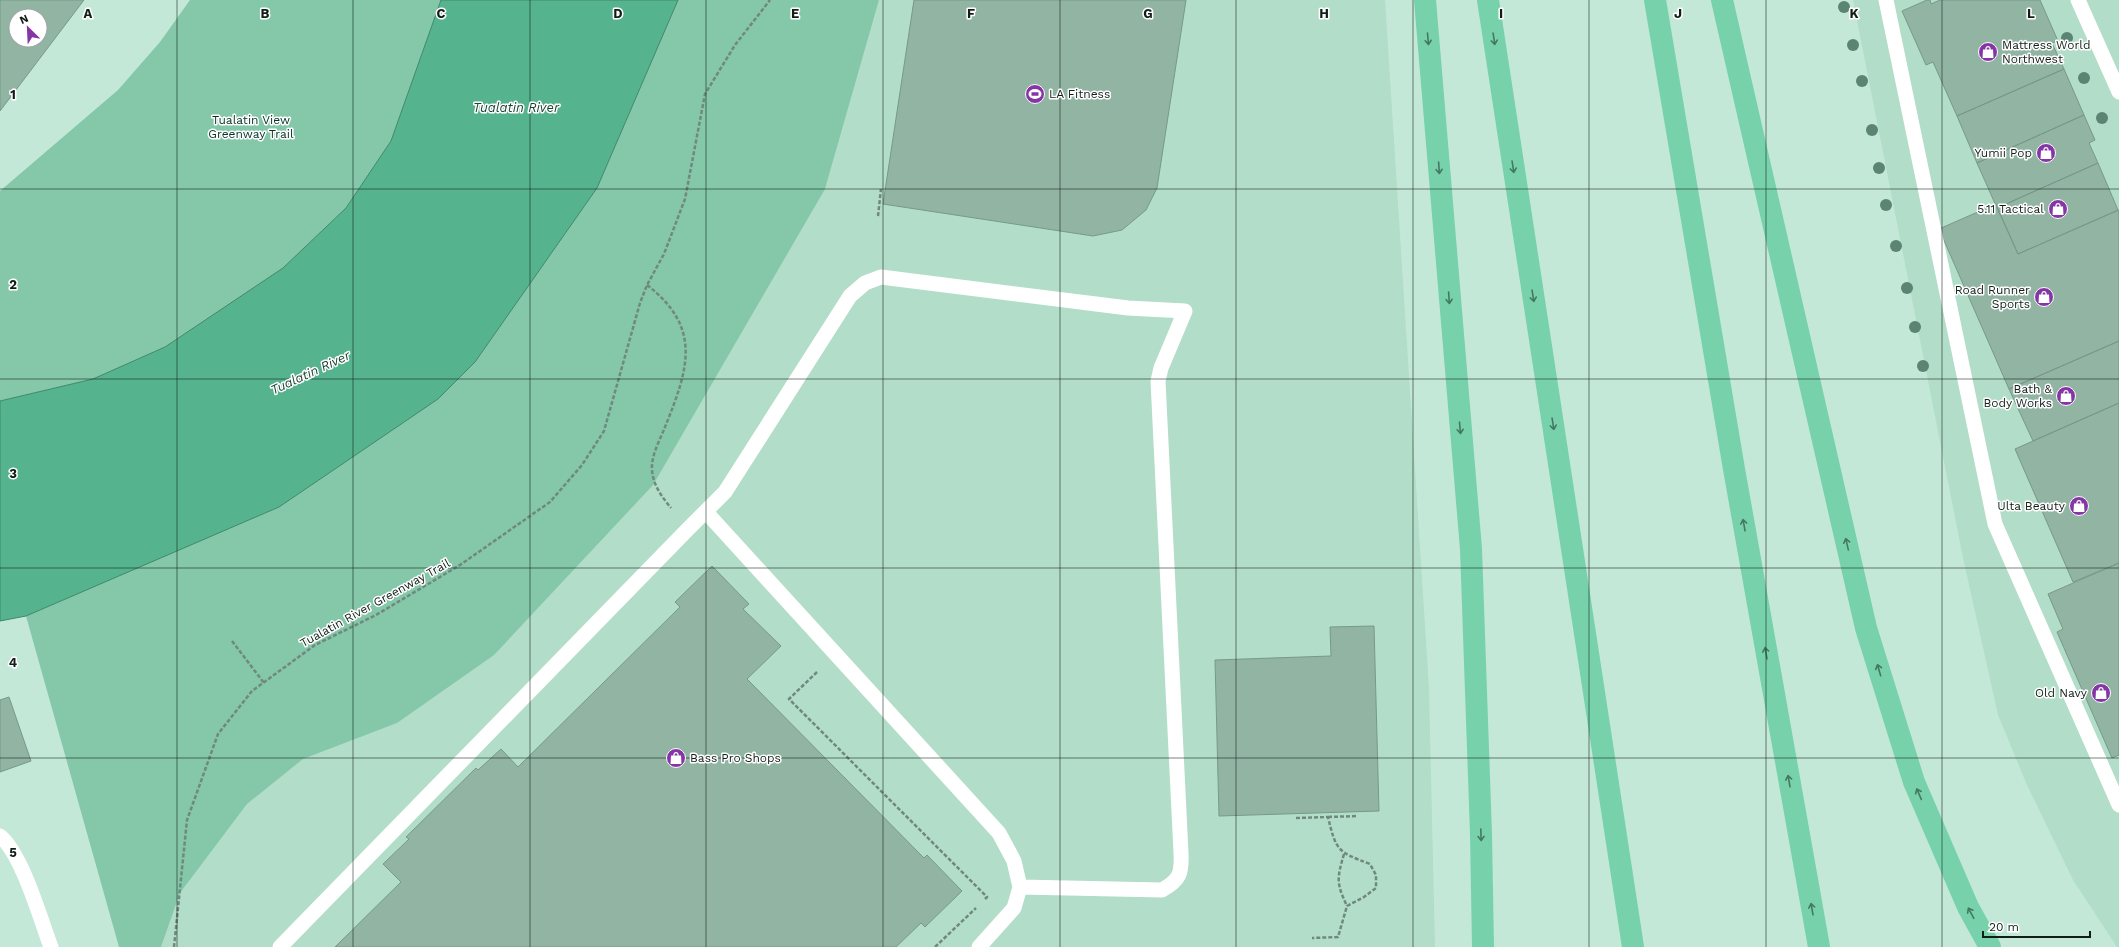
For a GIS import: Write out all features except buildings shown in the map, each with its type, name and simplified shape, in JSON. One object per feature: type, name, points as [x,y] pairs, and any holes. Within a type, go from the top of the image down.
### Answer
[{"type":"highway","points":[[1425,0],[1452,343],[1471,549],[1482,834],[1483,947]]},
{"type":"highway","points":[[1488,0],[1633,947]]},
{"type":"highway","points":[[1655,0],[1734,469],[1819,947]]},
{"type":"highway","points":[[1722,0],[1868,635],[1914,782],[1968,907],[1990,947]]},
{"type":"lane","points":[[1886,0],[1995,524],[2119,805]]},
{"type":"lane","points":[[2078,0],[2119,92]]},
{"type":"lane","points":[[280,947],[725,492],[850,296],[865,283],[881,277],[1128,308],[1184,311],[1161,368],[1158,381],[1182,869],[1175,883],[1162,890],[1020,887]]},
{"type":"lane","points":[[706,512],[999,833],[1014,861],[1020,887],[1014,908],[979,947]]},
{"type":"lane","points":[[0,836],[8,843],[19,863],[51,947]]},
{"type":"path","name":"Tualatin River Greenway Trail","points":[[174,947],[187,820],[218,734],[252,691],[315,645],[376,615],[460,565],[550,502],[582,465],[604,431],[640,302],[647,285],[664,254],[685,199],[705,94],[735,45],[770,0]]},
{"type":"path","points":[[878,216],[881,189]]},
{"type":"path","points":[[232,641],[264,682]]},
{"type":"path","points":[[1296,818],[1356,816]]},
{"type":"path","points":[[1328,817],[1333,841],[1344,854],[1370,864],[1376,875],[1376,888],[1364,898],[1347,906]]},
{"type":"path","points":[[1312,938],[1338,937],[1347,906],[1338,888],[1339,873],[1344,854]]},
{"type":"shaded area","points":[[879,0],[1385,0],[1429,688],[1435,947],[161,947],[180,893],[247,804],[303,759],[397,723],[825,189]]},
{"type":"shaded area","points":[[1853,0],[2119,0],[2119,947],[2117,947],[2073,880],[2027,785],[1998,715],[1963,558]]},
{"type":"green space","name":"Tualatin View Greenway Trail","points":[[190,0],[441,0],[391,141],[346,208],[283,268],[165,347],[93,379],[0,401],[0,191],[118,90],[160,42]]},
{"type":"green space","points":[[678,0],[879,0],[825,189],[653,485],[494,655],[397,723],[303,759],[247,804],[180,893],[161,947],[119,947],[26,616],[279,507],[438,399],[475,362],[597,188]]},
{"type":"water","name":"Tualatin River","points":[[441,0],[678,0],[597,188],[475,362],[438,399],[279,507],[26,616],[0,621],[0,401],[93,379],[165,347],[283,268],[346,208],[391,141]]},
{"type":"place","name":"Mattress World Northwest","points":[[1988,52]]},
{"type":"place","name":"LA Fitness","points":[[1035,94]]},
{"type":"place","name":"Yumii Pop","points":[[2046,153]]},
{"type":"place","name":"5.11 Tactical","points":[[2058,209]]},
{"type":"place","name":"Road Runner Sports","points":[[2044,297]]},
{"type":"place","name":"Bath & Body Works","points":[[2066,396]]},
{"type":"place","name":"Ulta Beauty","points":[[2079,506]]},
{"type":"place","name":"Old Navy","points":[[2101,693]]},
{"type":"place","name":"Bass Pro Shops","points":[[676,758]]}]
